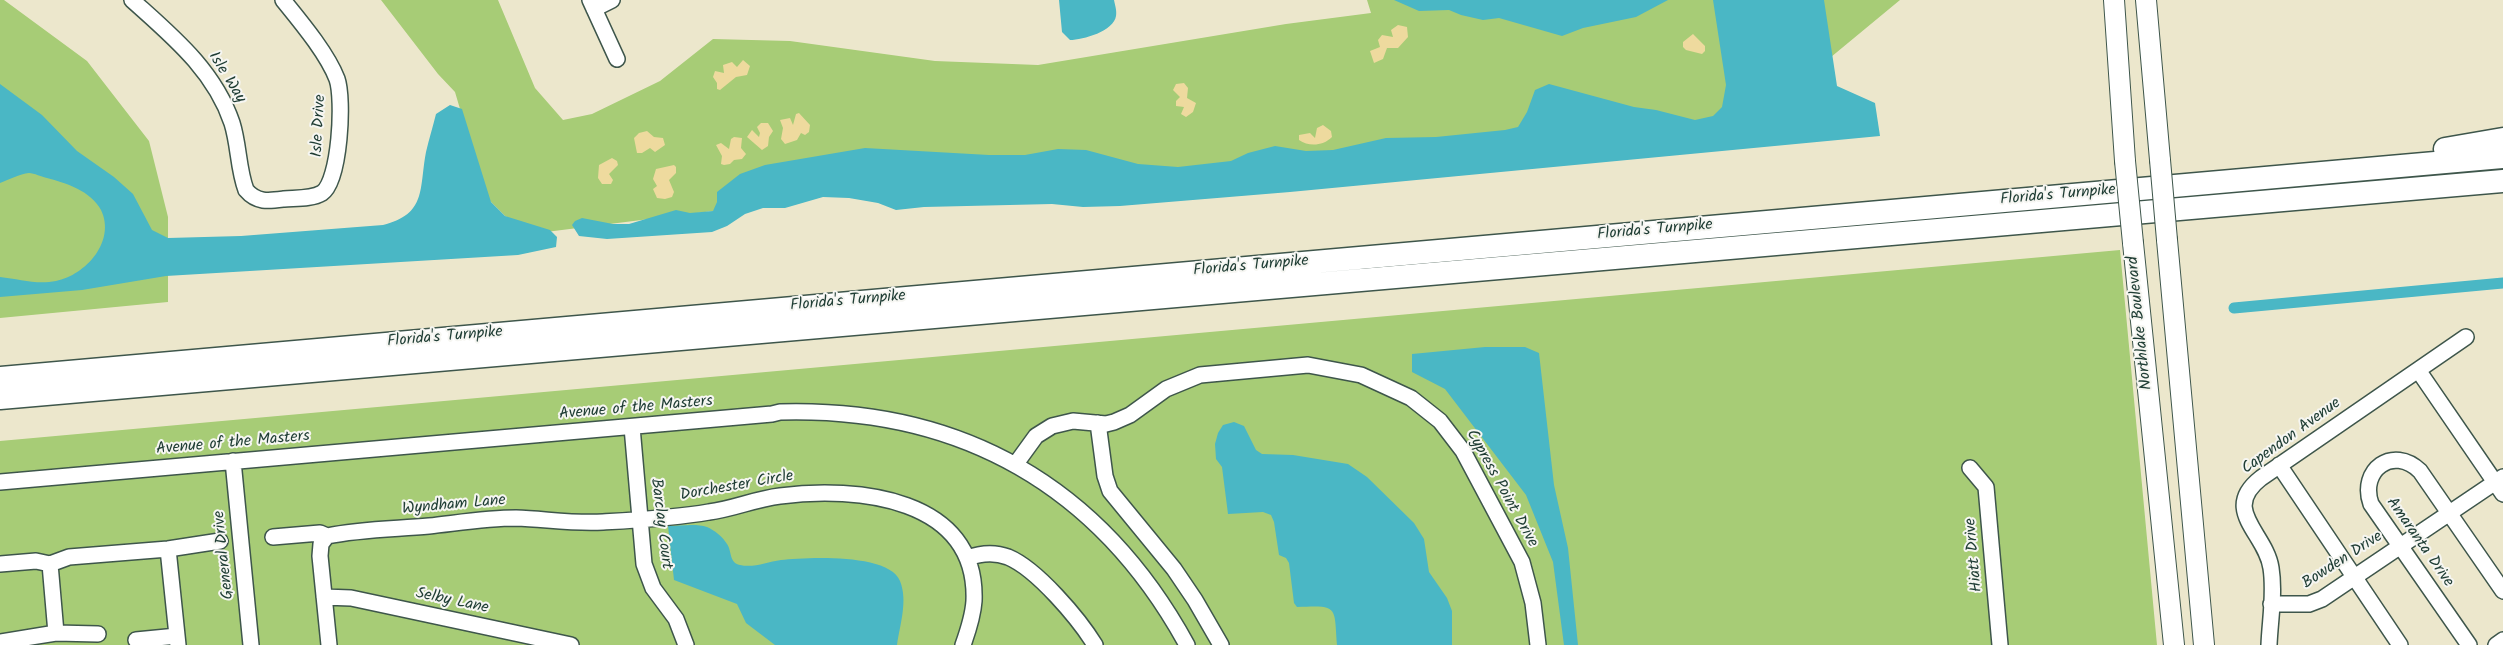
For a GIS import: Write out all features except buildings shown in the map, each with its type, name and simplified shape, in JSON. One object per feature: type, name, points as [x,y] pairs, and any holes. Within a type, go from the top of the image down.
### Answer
[{"type":"highway","points":[[2290,176],[2503,139]]},
{"type":"highway","name":"Florida's Turnpike","points":[[0,378],[2503,157]]},
{"type":"highway","name":"Florida's Turnpike","points":[[0,398],[2503,181]]},
{"type":"highway","points":[[2336,196],[2503,193]]},
{"type":"main road","name":"Northlake Boulevard","points":[[2114,0],[2125,161],[2174,645]]},
{"type":"main road","name":"Northlake Boulevard","points":[[2146,0],[2204,645]]},
{"type":"street","name":"Isle Way","points":[[132,0],[187,50],[216,89],[231,121],[240,153],[243,183],[251,196]]},
{"type":"street","name":"Isle Drive","points":[[251,196],[268,201],[316,196],[328,188],[335,172],[341,109],[339,86],[329,64],[282,0]]},
{"type":"street","points":[[612,0],[592,5],[617,59]]},
{"type":"street","name":"Capendon Avenue","points":[[2269,645],[2271,604],[2270,561],[2261,541],[2246,518],[2243,504],[2248,490],[2253,484],[2466,337]]},
{"type":"street","name":"Cypress Point Drive","points":[[1015,465],[1036,436],[1052,426],[1073,421],[1106,424],[1122,419],[1166,389],[1200,375],[1308,365],[1361,375],[1394,388],[1429,411],[1463,451],[1522,562],[1534,602],[1538,645]]},
{"type":"street","points":[[2418,370],[2500,485]]},
{"type":"street","name":"Avenue of the Masters","points":[[0,482],[632,427],[780,412],[844,412],[910,423],[941,432],[971,443],[1015,465],[1076,507],[1120,548],[1155,591],[1187,645]]},
{"type":"street","points":[[1098,423],[1104,476],[1110,491],[1174,569],[1195,600],[1221,645]]},
{"type":"street","name":"Barclay Court","points":[[632,427],[646,572],[653,588],[676,619],[686,645]]},
{"type":"street","name":"Amaranta Drive","points":[[2469,645],[2399,545],[2369,498],[2370,479],[2382,464],[2401,460],[2413,465],[2503,591]]},
{"type":"street","name":"General Drive","points":[[233,461],[251,645]]},
{"type":"street","points":[[2279,466],[2400,645]]},
{"type":"street","name":"Hiatt Drive","points":[[1970,468],[1986,487],[2000,645]]},
{"type":"street","name":"Bowden Drive","points":[[2271,604],[2301,605],[2316,602],[2448,512],[2500,485]]},
{"type":"street","name":"Dorchester Circle","points":[[640,519],[712,512],[778,496],[829,493],[860,495],[900,503],[928,514],[951,533],[967,558],[972,573],[974,603],[964,645]]},
{"type":"street","name":"Wyndham Lane","points":[[273,537],[320,533],[327,536],[514,518],[594,522],[640,519]]},
{"type":"street","points":[[327,536],[321,544],[320,556],[329,645]]},
{"type":"street","points":[[0,564],[36,561],[50,564],[69,557],[168,549],[220,541]]},
{"type":"street","points":[[136,640],[177,641],[168,549]]},
{"type":"street","points":[[967,558],[989,554],[1003,556],[1016,561],[1057,597],[1095,645]]},
{"type":"street","points":[[50,564],[56,633]]},
{"type":"street","name":"Selby Lane","points":[[324,597],[351,598],[571,645]]},
{"type":"street","points":[[0,642],[56,633],[98,634]]},
{"type":"street","points":[[2496,645],[2503,640]]},
{"type":"green space","points":[[0,0],[4,0],[87,61],[149,141],[168,217],[168,302],[0,318]]},
{"type":"green space","points":[[381,0],[498,0],[535,88],[563,120],[592,114],[660,81],[713,39],[790,41],[935,61],[1038,65],[1286,24],[1371,13],[1367,0],[1900,0],[1756,119],[1112,177],[879,155],[713,211],[538,233],[505,216],[486,197],[455,92],[438,74]]},
{"type":"green space","points":[[2120,250],[2157,645],[0,645],[0,441]]},
{"type":"sand","points":[[1398,25],[1407,27],[1408,37],[1398,48],[1387,48],[1383,59],[1374,63],[1370,51],[1380,47],[1378,40],[1382,35],[1393,37],[1391,30]]},
{"type":"sand","points":[[1693,34],[1705,46],[1705,51],[1702,54],[1686,50],[1683,47],[1683,42]]},
{"type":"sand","points":[[743,60],[750,66],[747,75],[736,77],[720,90],[717,89],[717,83],[713,77],[715,71],[724,73],[723,65],[732,62],[737,67]]},
{"type":"sand","points":[[1184,83],[1188,88],[1187,98],[1196,103],[1193,112],[1186,117],[1181,114],[1184,107],[1176,106],[1176,101],[1180,97],[1173,90],[1176,84]]},
{"type":"sand","points":[[799,113],[810,125],[809,132],[805,135],[801,133],[797,140],[785,144],[781,139],[783,128],[780,120],[790,118],[793,125],[796,114]]},
{"type":"sand","points":[[761,123],[768,123],[773,131],[769,137],[768,146],[762,150],[747,137],[752,130],[759,137],[760,133],[757,127]]},
{"type":"sand","points":[[1323,125],[1331,131],[1332,137],[1328,140],[1320,144],[1307,144],[1299,140],[1299,135],[1310,133],[1315,138],[1317,128]]},
{"type":"sand","points":[[647,131],[654,137],[663,138],[665,145],[655,152],[650,148],[642,153],[637,153],[634,138],[639,133]]},
{"type":"sand","points":[[734,137],[742,138],[741,148],[746,154],[742,159],[734,160],[730,164],[721,164],[722,156],[716,145],[721,143],[729,149],[731,139]]},
{"type":"sand","points":[[612,158],[617,161],[618,165],[609,174],[613,180],[611,184],[602,184],[598,178],[599,165]]},
{"type":"sand","points":[[674,165],[676,173],[669,180],[674,192],[672,197],[665,199],[657,198],[653,189],[657,186],[653,179],[656,169]]},
{"type":"water","points":[[1059,0],[1114,0],[1116,16],[1110,26],[1097,34],[1070,40],[1062,32]]},
{"type":"water","points":[[1394,0],[1668,0],[1636,17],[1583,28],[1562,36],[1499,18],[1483,20],[1449,10],[1419,11]]},
{"type":"water","points":[[1713,0],[1824,0],[1837,86],[1875,103],[1880,136],[1290,192],[1120,206],[1083,207],[1052,204],[924,207],[896,210],[878,203],[849,198],[823,197],[785,208],[763,208],[745,214],[727,226],[712,232],[607,239],[579,236],[572,225],[575,221],[582,218],[613,224],[629,224],[676,210],[690,213],[713,211],[717,202],[717,192],[740,174],[765,165],[865,148],[989,155],[1025,155],[1058,149],[1086,150],[1138,164],[1178,167],[1231,161],[1248,153],[1275,146],[1306,151],[1333,150],[1386,138],[1436,137],[1505,130],[1518,127],[1527,112],[1535,90],[1549,84],[1634,107],[1656,110],[1695,120],[1713,116],[1722,107],[1726,85]]},
{"type":"water","points":[[0,84],[42,115],[77,151],[114,177],[133,194],[152,230],[168,238],[241,236],[383,225],[397,220],[414,207],[421,188],[426,152],[436,114],[450,105],[462,109],[491,202],[505,216],[550,230],[557,237],[556,247],[518,255],[166,276],[82,290],[0,297],[0,277],[49,282],[78,272],[95,255],[101,245],[105,233],[105,222],[97,203],[85,193],[62,182],[29,173],[0,183]]},
{"type":"water","points":[[1485,347],[1525,347],[1539,353],[1554,485],[1568,548],[1578,645],[1564,645],[1553,562],[1526,495],[1445,389],[1412,372],[1412,354]]},
{"type":"water","points":[[1234,422],[1244,426],[1256,450],[1262,454],[1293,455],[1348,464],[1367,477],[1414,523],[1424,539],[1429,572],[1447,598],[1452,611],[1452,645],[1337,645],[1332,611],[1321,607],[1297,607],[1294,603],[1289,563],[1286,558],[1279,555],[1274,522],[1271,515],[1263,512],[1228,514],[1222,467],[1216,459],[1215,444],[1218,433],[1223,425]]},
{"type":"water","points":[[698,525],[710,528],[729,547],[734,562],[745,566],[781,560],[827,558],[865,561],[881,565],[893,572],[900,581],[902,589],[903,613],[897,645],[775,645],[746,623],[737,604],[674,580],[668,526]]},
{"type":"waterway","points":[[2234,308],[2503,283]]}]
